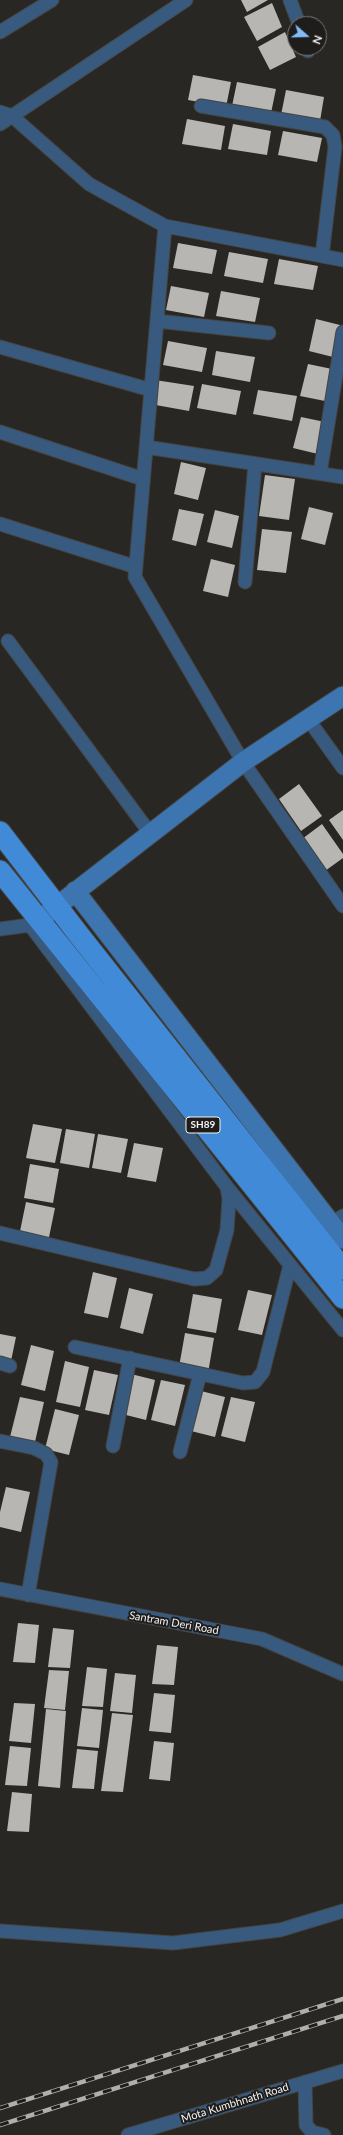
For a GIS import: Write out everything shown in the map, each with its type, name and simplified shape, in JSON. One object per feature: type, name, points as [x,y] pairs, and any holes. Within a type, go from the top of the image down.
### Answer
[{"type":"main road","name":"SH89","points":[[0,832],[57,907],[343,1269]]},
{"type":"main road","name":"SH89","points":[[0,871],[34,922],[64,952],[343,1298]]},
{"type":"street","points":[[0,32],[52,0]]},
{"type":"street","points":[[0,124],[6,114],[186,0]]},
{"type":"street","points":[[290,0],[296,16]]},
{"type":"street","points":[[201,106],[325,127],[333,135],[335,147],[322,256]]},
{"type":"street","points":[[6,114],[89,184],[166,226],[343,260]]},
{"type":"street","points":[[166,226],[135,576],[243,762],[343,906]]},
{"type":"street","points":[[157,321],[269,333]]},
{"type":"street","points":[[320,474],[338,390],[343,332]]},
{"type":"street","points":[[0,347],[151,390]]},
{"type":"street","points":[[0,432],[143,479]]},
{"type":"street","points":[[146,447],[343,477]]},
{"type":"street","points":[[245,582],[255,464]]},
{"type":"street","points":[[0,524],[136,567]]},
{"type":"street","points":[[8,641],[150,833]]},
{"type":"street","points":[[0,929],[34,922],[57,907],[75,891],[243,762],[343,696]]},
{"type":"street","points":[[308,719],[343,768]]},
{"type":"street","points":[[75,891],[337,1220],[343,1239]]},
{"type":"street","points":[[34,922],[226,1187],[343,1330]]},
{"type":"street","points":[[0,1233],[194,1279],[207,1278],[216,1270],[227,1230],[229,1199],[226,1187]]},
{"type":"street","points":[[75,1347],[243,1383],[255,1382],[262,1372],[290,1265]]},
{"type":"street","points":[[113,1446],[130,1358]]},
{"type":"street","points":[[180,1452],[200,1374]]},
{"type":"street","points":[[0,1441],[34,1448],[46,1454],[51,1462],[28,1595]]},
{"type":"street","name":"Santram Deri Road","points":[[0,1589],[262,1639],[343,1674]]},
{"type":"street","points":[[0,1931],[173,1943],[280,1930],[343,1911]]},
{"type":"street","name":"Mota Kumbhnath Road","points":[[128,2135],[343,2071]]},
{"type":"street","points":[[305,2082],[306,2125],[312,2132],[324,2135]]},
{"type":"building","points":[[241,0],[268,0],[247,12]]},
{"type":"building","points":[[272,3],[282,27],[257,41],[244,17]]},
{"type":"building","points":[[285,32],[287,37],[287,56],[296,57],[270,70],[258,47]]},
{"type":"building","points":[[193,75],[231,82],[226,107],[188,100]]},
{"type":"building","points":[[237,82],[276,89],[271,113],[232,106]]},
{"type":"building","points":[[286,90],[324,97],[320,121],[281,115]]},
{"type":"building","points":[[187,119],[225,126],[221,150],[182,144]]},
{"type":"building","points":[[233,124],[271,131],[267,155],[228,149]]},
{"type":"building","points":[[283,131],[322,138],[317,162],[278,155]]},
{"type":"building","points":[[178,243],[217,250],[212,274],[173,268]]},
{"type":"building","points":[[229,252],[268,259],[263,283],[224,276]]},
{"type":"building","points":[[279,259],[318,266],[313,290],[274,284]]},
{"type":"building","points":[[171,286],[209,293],[204,317],[166,310]]},
{"type":"building","points":[[221,291],[260,298],[255,322],[216,316]]},
{"type":"building","points":[[316,319],[340,325],[333,357],[309,351]]},
{"type":"building","points":[[168,341],[207,348],[202,372],[163,365]]},
{"type":"building","points":[[216,351],[255,357],[250,382],[212,375]]},
{"type":"building","points":[[308,364],[332,369],[325,401],[300,396]]},
{"type":"building","points":[[155,380],[194,386],[189,411],[150,404]]},
{"type":"building","points":[[202,384],[241,391],[236,415],[197,408]]},
{"type":"building","points":[[258,390],[297,396],[292,421],[253,414]]},
{"type":"building","points":[[301,417],[325,422],[318,454],[293,448]]},
{"type":"building","points":[[181,462],[206,468],[198,500],[174,494]]},
{"type":"building","points":[[265,475],[295,479],[289,520],[259,516]]},
{"type":"building","points":[[309,507],[333,513],[325,545],[301,539]]},
{"type":"building","points":[[179,509],[204,514],[196,546],[172,540]]},
{"type":"building","points":[[215,510],[239,516],[232,548],[207,542]]},
{"type":"building","points":[[262,529],[292,532],[286,573],[257,570]]},
{"type":"building","points":[[211,559],[235,565],[228,597],[203,591]]},
{"type":"building","points":[[299,784],[322,816],[301,831],[279,799]]},
{"type":"building","points":[[343,810],[343,840],[329,820]]},
{"type":"building","points":[[322,824],[343,854],[343,858],[325,871],[302,839]]},
{"type":"building","points":[[33,1124],[62,1129],[55,1163],[26,1158]]},
{"type":"building","points":[[66,1129],[95,1134],[89,1168],[60,1163]]},
{"type":"building","points":[[98,1134],[128,1139],[121,1173],[92,1168]]},
{"type":"building","points":[[134,1143],[163,1148],[156,1182],[127,1177]]},
{"type":"building","points":[[30,1164],[59,1169],[53,1203],[24,1198]]},
{"type":"building","points":[[26,1202],[55,1208],[48,1242],[19,1236]]},
{"type":"building","points":[[93,1272],[117,1278],[108,1318],[84,1313]]},
{"type":"building","points":[[129,1288],[153,1294],[143,1334],[120,1328]]},
{"type":"building","points":[[248,1290],[272,1295],[262,1335],[238,1330]]},
{"type":"building","points":[[193,1294],[222,1299],[216,1333],[187,1328]]},
{"type":"building","points":[[185,1333],[214,1338],[208,1373],[179,1367]]},
{"type":"building","points":[[0,1334],[16,1337],[11,1361],[0,1359]]},
{"type":"building","points":[[31,1345],[54,1351],[45,1391],[21,1385]]},
{"type":"building","points":[[65,1361],[89,1367],[80,1407],[56,1402]]},
{"type":"building","points":[[94,1370],[118,1375],[109,1415],[85,1410]]},
{"type":"building","points":[[131,1374],[155,1380],[146,1420],[122,1414]]},
{"type":"building","points":[[161,1380],[185,1385],[175,1426],[151,1420]]},
{"type":"building","points":[[201,1391],[225,1397],[215,1437],[191,1431]]},
{"type":"building","points":[[20,1397],[44,1402],[35,1442],[10,1437]]},
{"type":"building","points":[[231,1397],[255,1402],[245,1442],[221,1436]]},
{"type":"building","points":[[55,1409],[79,1415],[69,1455],[45,1449]]},
{"type":"building","points":[[6,1487],[30,1492],[21,1532],[0,1527],[0,1512]]},
{"type":"building","points":[[18,1623],[39,1625],[35,1663],[13,1662]]},
{"type":"building","points":[[53,1628],[74,1630],[70,1668],[48,1667]]},
{"type":"building","points":[[157,1645],[178,1647],[174,1685],[152,1684]]},
{"type":"building","points":[[87,1667],[107,1669],[103,1707],[82,1706]]},
{"type":"building","points":[[49,1670],[69,1671],[65,1710],[44,1708]]},
{"type":"building","points":[[115,1673],[136,1675],[132,1713],[110,1711]]},
{"type":"building","points":[[154,1693],[175,1695],[171,1733],[149,1731]]},
{"type":"building","points":[[14,1703],[35,1704],[31,1743],[9,1741]]},
{"type":"building","points":[[82,1708],[103,1710],[99,1748],[77,1746]]},
{"type":"building","points":[[46,1709],[66,1711],[60,1788],[38,1786]]},
{"type":"building","points":[[112,1713],[133,1715],[123,1792],[101,1791]]},
{"type":"building","points":[[154,1741],[174,1743],[170,1781],[149,1779]]},
{"type":"building","points":[[10,1746],[31,1748],[27,1786],[5,1785]]},
{"type":"building","points":[[77,1749],[98,1751],[94,1789],[72,1788]]},
{"type":"building","points":[[12,1792],[32,1794],[29,1832],[7,1831]]},
{"type":"railway","points":[[0,2108],[343,1999]]},
{"type":"railway","points":[[0,2125],[343,2016]]}]
